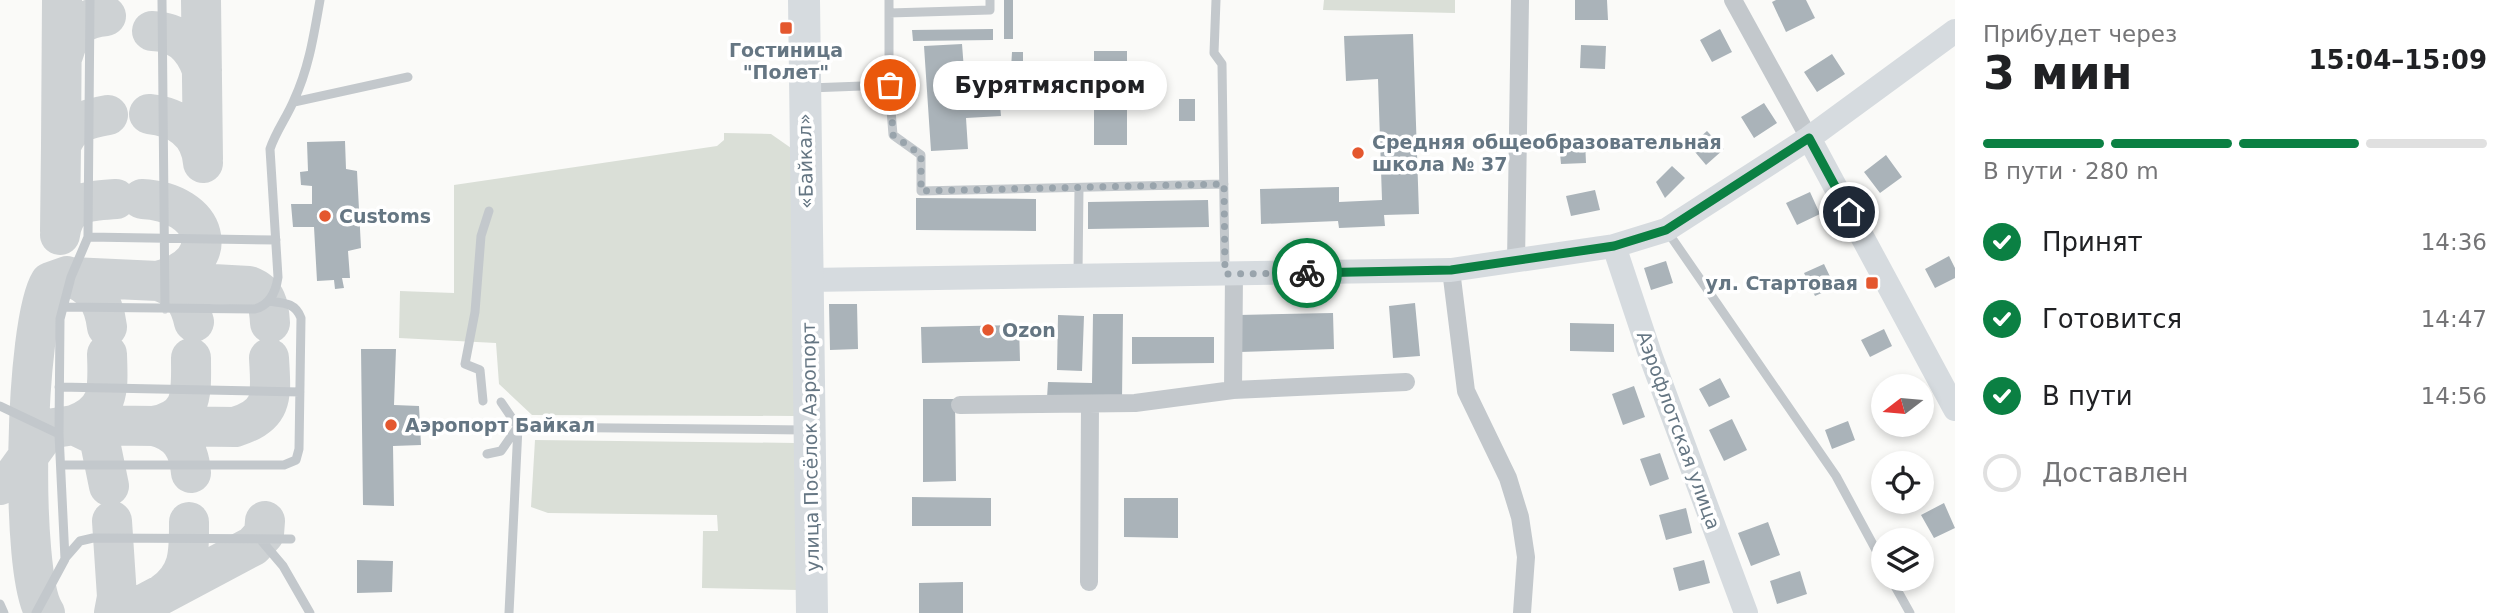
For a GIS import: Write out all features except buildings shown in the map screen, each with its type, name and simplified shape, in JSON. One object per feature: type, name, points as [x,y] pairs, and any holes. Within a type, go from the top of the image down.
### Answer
[{"type":"highway","name":"«Байкал»","points":[[804,0],[808,281]]},
{"type":"highway","name":"улица Посёлок Аэропорт","points":[[808,281],[812,613]]},
{"type":"main road","points":[[808,281],[1451,270],[1614,246],[1666,230],[1809,138],[1955,31]]},
{"type":"main road","points":[[1809,138],[1955,409]]},
{"type":"main road","name":"Аэрофлотская улица","points":[[1614,246],[1651,357],[1746,613]]},
{"type":"street","points":[[1516,262],[1520,0]]},
{"type":"street","points":[[1733,0],[1809,138]]},
{"type":"street","points":[[1451,270],[1466,391],[1508,478],[1520,517],[1526,557],[1522,613]]},
{"type":"street","points":[[1229,274],[1233,390]]},
{"type":"street","points":[[960,405],[1135,403],[1233,390],[1406,382]]},
{"type":"street","points":[[1089,582],[1090,404]]},
{"type":"lane","points":[[65,559],[59,434],[60,319],[88,237],[90,0]]},
{"type":"lane","points":[[162,0],[164,309]]},
{"type":"lane","points":[[63,307],[255,309],[268,301],[276,290],[278,277],[270,149],[276,131],[294,102],[312,48],[320,0]]},
{"type":"lane","points":[[889,0],[893,135],[921,155],[921,191],[1224,184]]},
{"type":"lane","points":[[889,13],[990,10],[990,0]]},
{"type":"lane","points":[[1216,0],[1214,53],[1222,64],[1229,274]]},
{"type":"lane","points":[[294,102],[408,77]]},
{"type":"lane","points":[[804,89],[890,85]]},
{"type":"lane","points":[[1077,276],[1079,188]]},
{"type":"lane","points":[[483,401],[480,370],[466,364],[475,312],[481,236],[489,211]]},
{"type":"lane","points":[[1666,230],[1836,476],[1871,541]]},
{"type":"lane","points":[[88,237],[276,240]]},
{"type":"lane","points":[[61,465],[284,465],[296,460],[299,449],[301,318],[297,308],[268,301]]},
{"type":"lane","points":[[59,387],[300,391]]},
{"type":"lane","points":[[501,402],[519,427],[509,613]]},
{"type":"lane","points":[[0,405],[59,434]]},
{"type":"lane","points":[[519,427],[809,430]]},
{"type":"lane","points":[[487,454],[502,451],[519,427]]},
{"type":"lane","points":[[36,613],[65,559],[80,541],[93,538],[291,539]]},
{"type":"lane","points":[[260,539],[283,566],[310,613]]},
{"type":"lane","points":[[1898,591],[1910,613]]},
{"type":"lane","points":[[0,604],[4,613]]},
{"type":"shaded area","points":[[1324,0],[1455,0],[1455,13],[1323,10]]},
{"type":"shaded area","points":[[724,133],[771,134],[791,148],[795,416],[532,415],[499,384],[496,343],[399,338],[400,291],[454,293],[454,185],[717,146],[724,140]]},
{"type":"shaded area","points":[[535,440],[795,443],[799,590],[702,588],[703,531],[718,531],[717,515],[548,513],[531,507]]},
{"type":"taxiway","points":[[61,146],[62,0]]},
{"type":"taxiway","points":[[201,0],[203,159]]},
{"type":"taxiway","points":[[63,55],[69,38],[77,27],[96,17],[106,16]]},
{"type":"taxiway","points":[[152,31],[177,37],[189,47],[202,70]]},
{"type":"taxiway","points":[[149,114],[169,119],[186,128],[198,143],[203,163]]},
{"type":"taxiway","points":[[60,231],[61,146],[69,132],[79,123],[108,115]]},
{"type":"taxiway","points":[[60,235],[66,215],[72,209],[87,202],[116,199]]},
{"type":"taxiway","points":[[142,199],[182,210],[194,221],[201,234],[201,247],[194,261],[180,272],[158,281],[249,286],[260,292],[266,300],[270,323]]},
{"type":"taxiway","points":[[45,613],[37,590],[31,551],[28,448],[35,345],[42,306],[50,282],[67,276],[84,284],[100,302],[107,327]]},
{"type":"taxiway","points":[[71,277],[158,281],[178,291],[189,307],[194,322]]},
{"type":"taxiway","points":[[107,354],[107,388],[101,406],[95,413],[74,425],[235,427],[257,416],[268,402],[269,358]]},
{"type":"taxiway","points":[[154,426],[177,417],[184,410],[190,392],[191,358]]},
{"type":"taxiway","points":[[0,485],[14,476],[48,429],[74,425],[99,437],[109,486]]},
{"type":"taxiway","points":[[154,426],[170,432],[181,442],[188,456],[191,473]]},
{"type":"taxiway","points":[[112,521],[117,597],[114,613]]},
{"type":"taxiway","points":[[127,613],[253,546],[264,534],[265,521]]},
{"type":"taxiway","points":[[164,593],[179,578],[186,562],[189,522]]},
{"type":"way so far","points":[[890,85],[893,135],[921,155],[921,191],[1224,184],[1225,274],[1307,273]]},
{"type":"place","name":"Гостиница \"Полет\"","points":[[786,28]]},
{"type":"place","name":"Бурятмяспром","points":[[890,85]]},
{"type":"place","name":"Средняя общеобразовательная школа № 37","points":[[1358,153]]},
{"type":"place","name":"Customs","points":[[325,216]]},
{"type":"place","name":"ул. Стартовая","points":[[1872,283]]},
{"type":"place","name":"Ozon","points":[[988,330]]},
{"type":"place","name":"Аэропорт Байкал","points":[[391,425]]},
{"type":"route","points":[[1307,273],[1451,270],[1614,246],[1666,230],[1809,138],[1849,212]]}]
